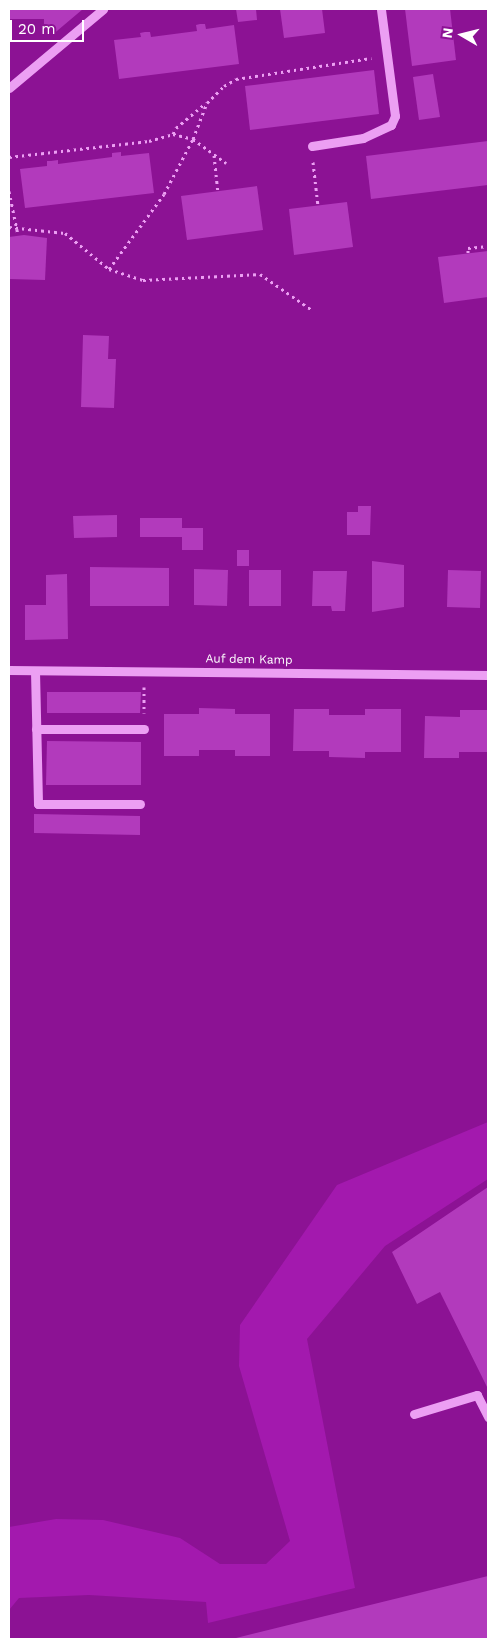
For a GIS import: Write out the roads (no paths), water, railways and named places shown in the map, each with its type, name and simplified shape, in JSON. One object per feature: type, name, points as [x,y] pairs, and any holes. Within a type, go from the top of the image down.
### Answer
[{"type":"street","points":[[9,88],[104,9]]},
{"type":"street","points":[[312,146],[363,138],[391,125],[395,116],[381,9]]},
{"type":"street","name":"Auf dem Kamp","points":[[9,670],[488,675]]},
{"type":"street","points":[[35,671],[38,804],[140,804]]},
{"type":"street","points":[[36,728],[144,729]]},
{"type":"street","points":[[414,1414],[477,1395],[488,1417]]}]
